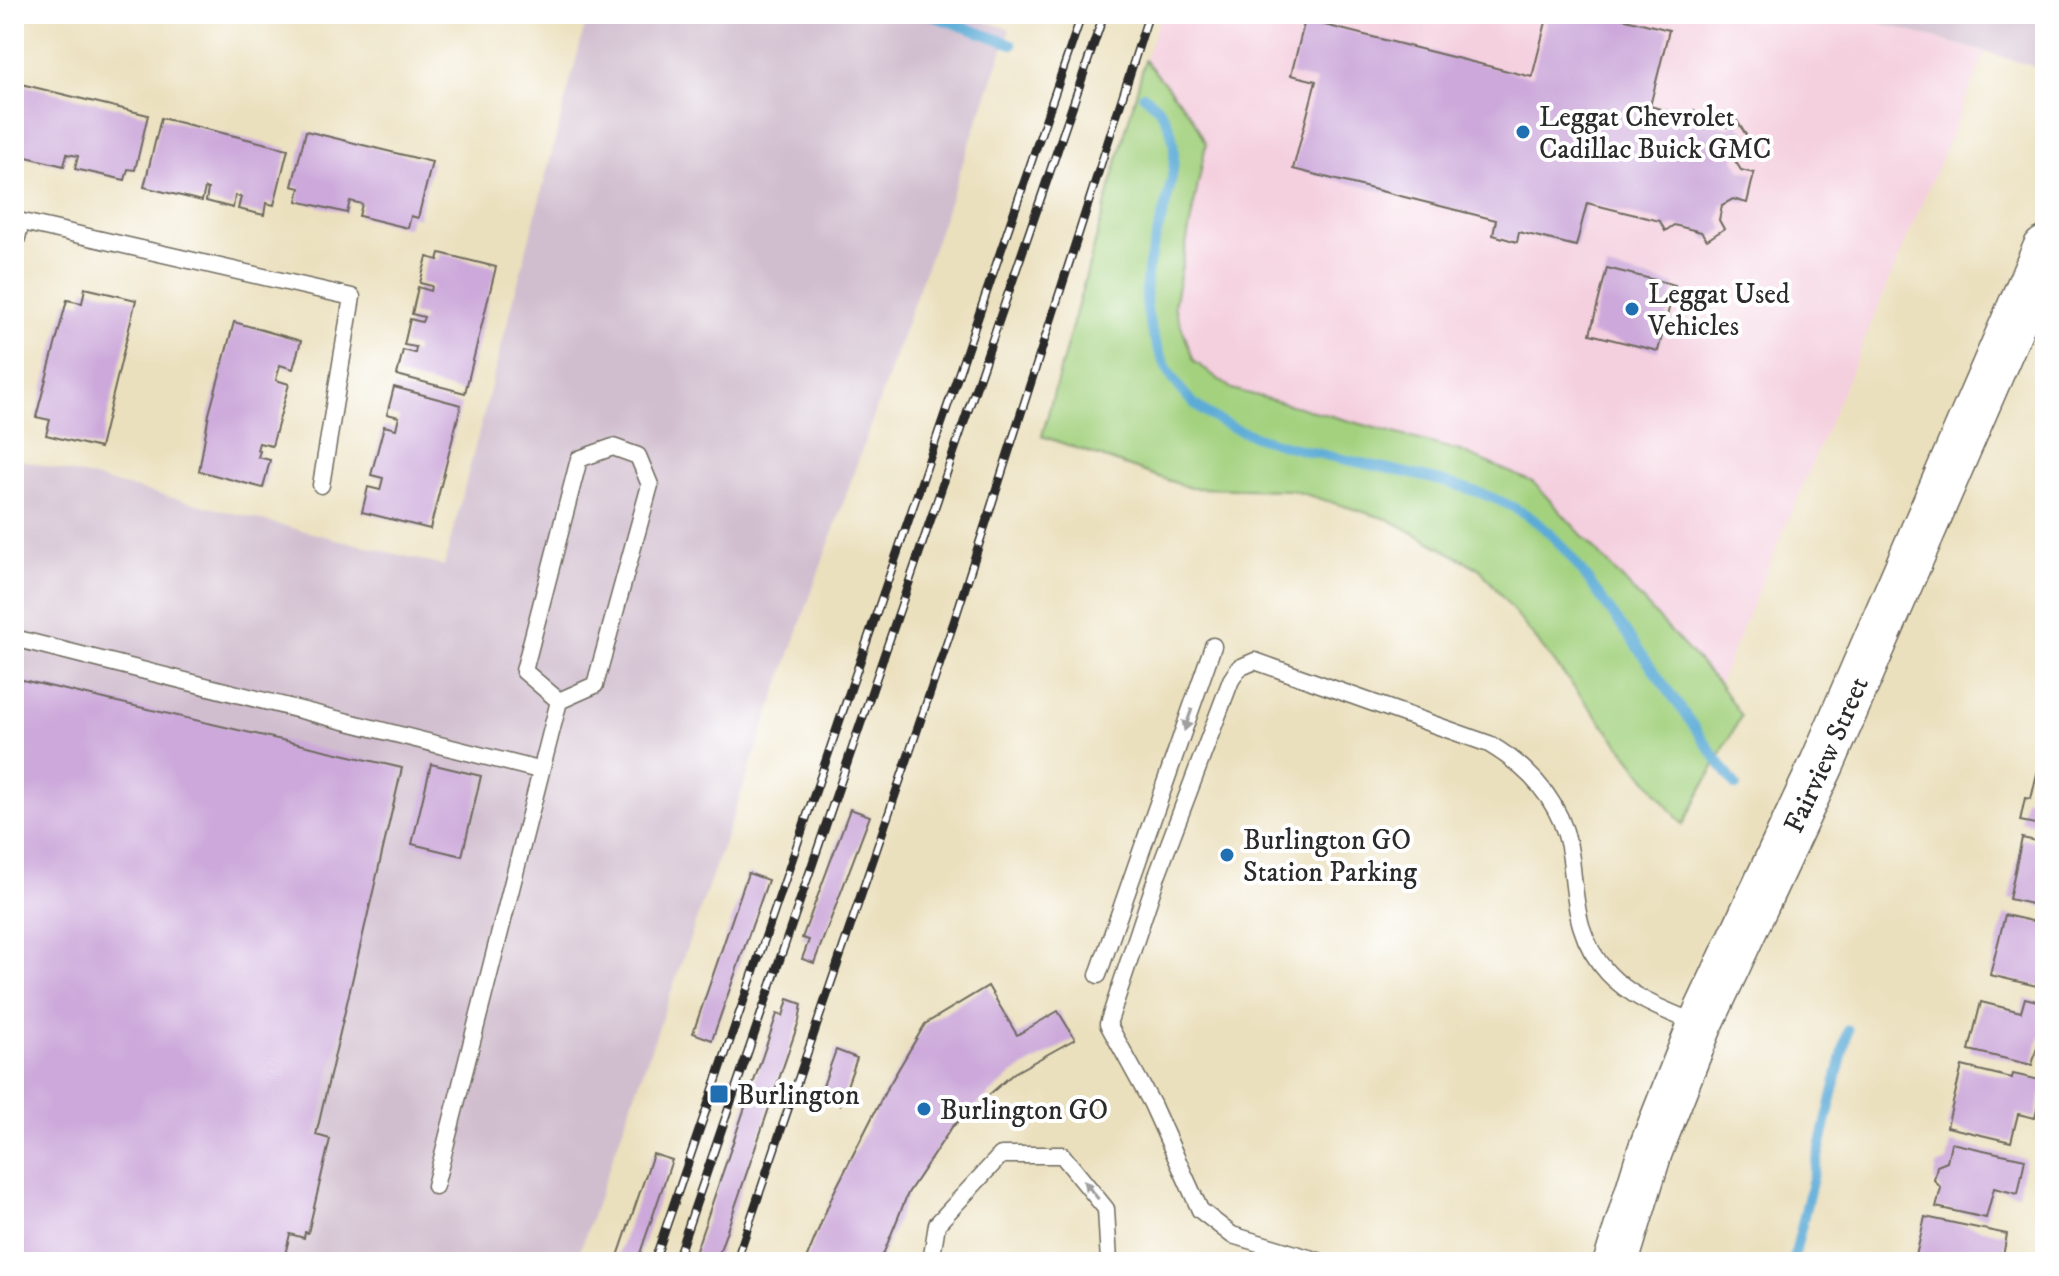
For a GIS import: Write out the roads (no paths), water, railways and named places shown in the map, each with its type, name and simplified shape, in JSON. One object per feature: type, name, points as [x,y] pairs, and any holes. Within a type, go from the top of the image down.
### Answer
[{"type":"main road","name":"Fairview Street","points":[[1616,1262],[1650,1151],[1700,1025],[1822,764],[2045,249]]},
{"type":"lane","points":[[14,249],[18,221],[352,297],[321,485]]},
{"type":"lane","points":[[435,1186],[559,701],[595,685],[650,485],[638,456],[613,447],[579,459],[524,671],[559,701]]},
{"type":"lane","points":[[14,638],[539,770]]},
{"type":"lane","points":[[1098,975],[1213,646]]},
{"type":"lane","points":[[1322,1262],[1232,1235],[1200,1210],[1152,1104],[1108,1024],[1173,830],[1231,680],[1239,668],[1255,661],[1489,744],[1512,758],[1544,790],[1561,820],[1571,860],[1577,919],[1598,963],[1635,995],[1700,1025]]},
{"type":"lane","points":[[931,1262],[937,1224],[1001,1155],[1062,1155],[1106,1209],[1109,1262]]},
{"type":"waterway","points":[[546,14],[567,19],[595,14]]},
{"type":"waterway","points":[[927,14],[1012,44]]},
{"type":"waterway","points":[[1143,95],[1162,113],[1172,135],[1174,158],[1171,184],[1150,261],[1146,299],[1155,342],[1167,369],[1183,392],[1211,416],[1249,434],[1294,448],[1445,482],[1491,497],[1530,517],[1553,536],[1573,560],[1736,786]]},
{"type":"waterway","points":[[1793,1262],[1848,1030]]},
{"type":"railway","points":[[654,1262],[1082,14]]},
{"type":"railway","points":[[676,1262],[1104,14]]},
{"type":"railway","points":[[736,1262],[955,619],[1149,14]]},
{"type":"place","name":"Leggat Chevrolet Cadillac Buick GMC","points":[[1523,132]]},
{"type":"place","name":"Leggat Used Vehicles","points":[[1632,309]]},
{"type":"place","name":"Burlington GO Station Parking","points":[[1227,855]]},
{"type":"place","name":"Burlington","points":[[719,1094]]},
{"type":"place","name":"Burlington GO","points":[[924,1109]]}]
